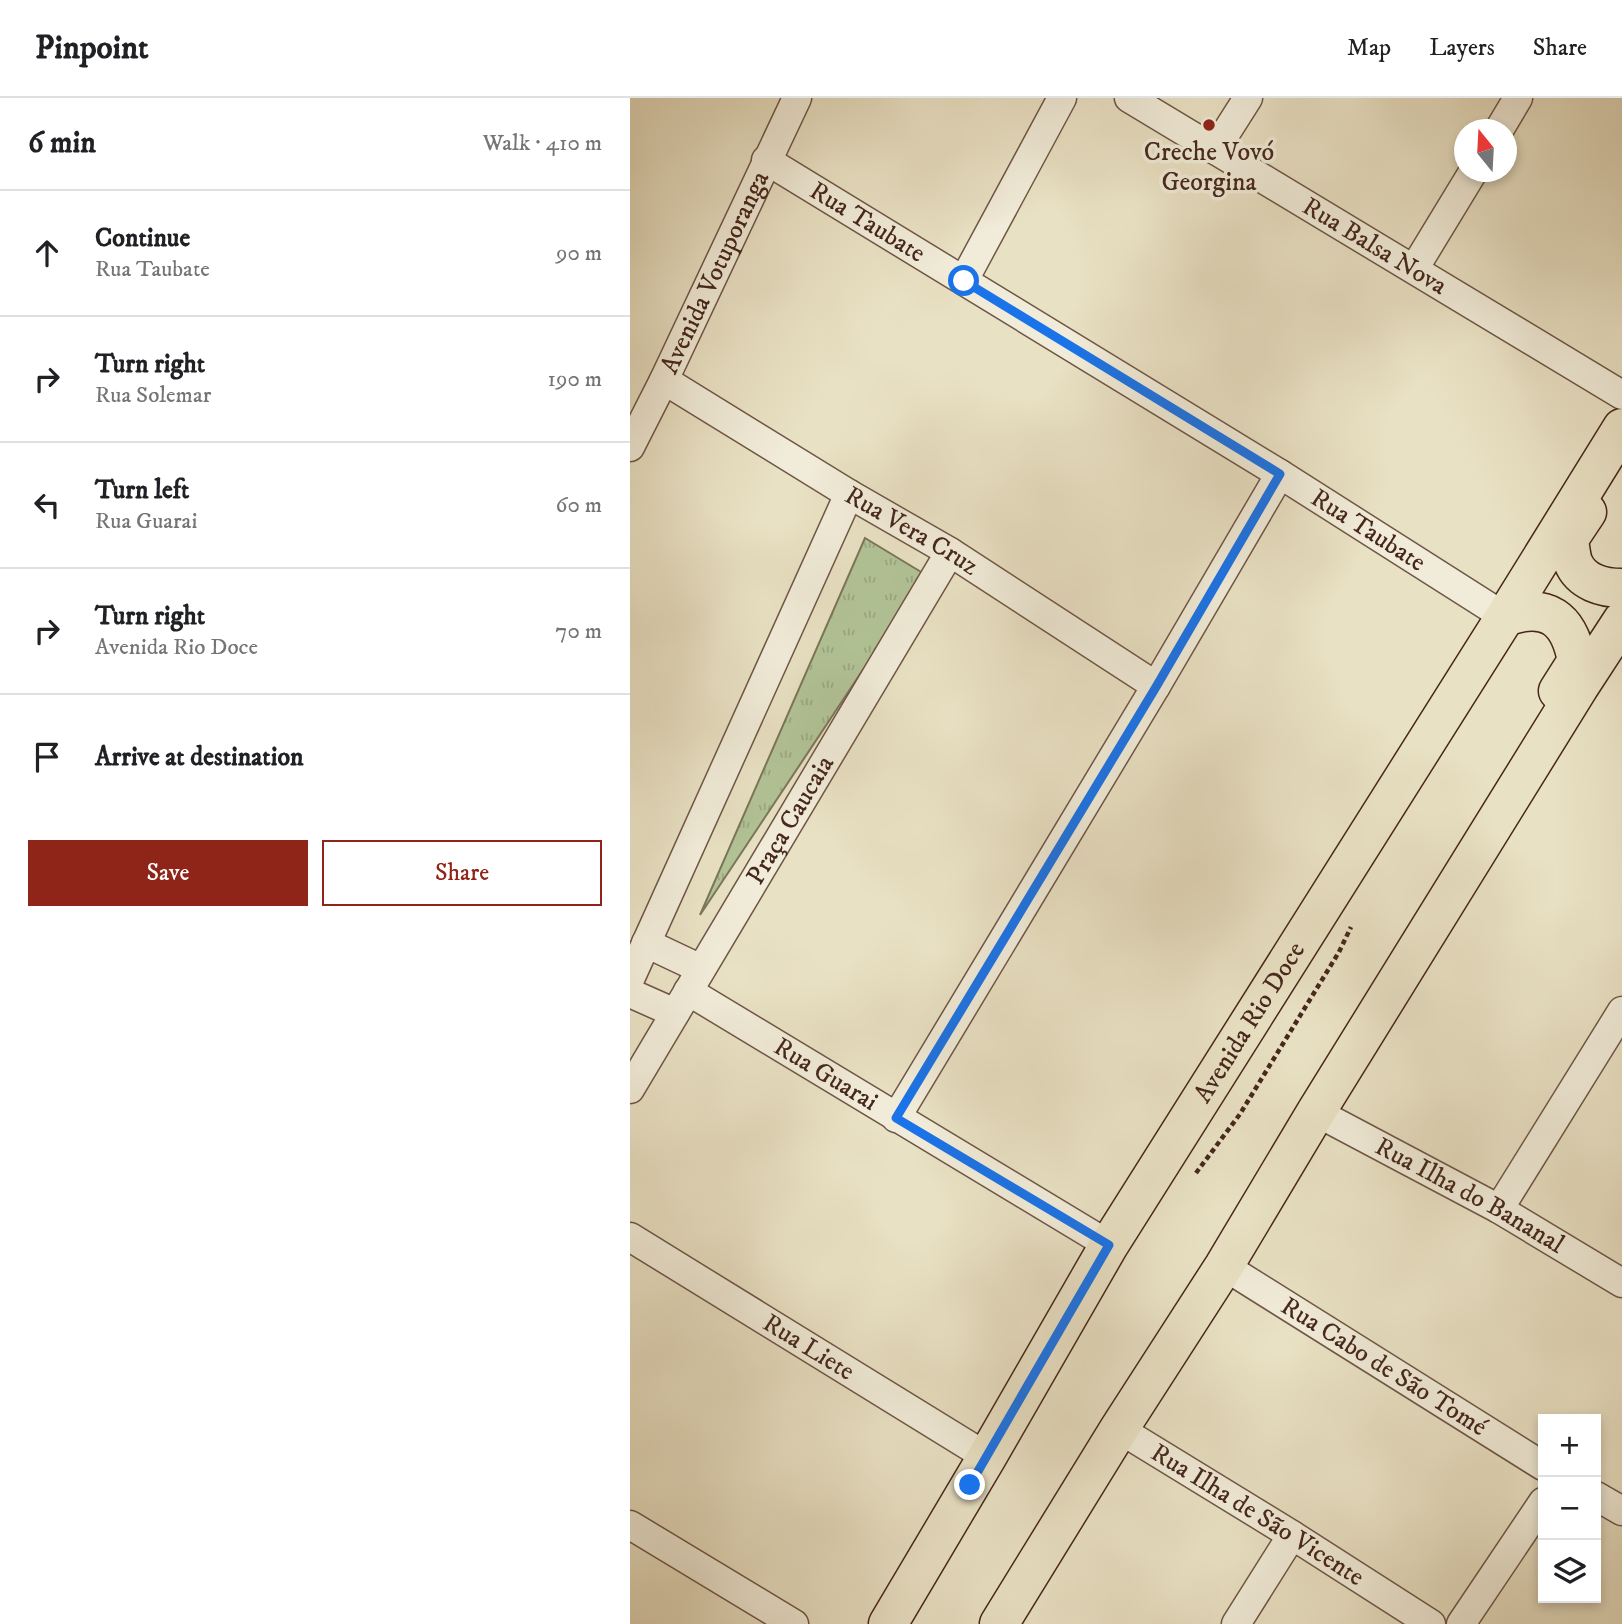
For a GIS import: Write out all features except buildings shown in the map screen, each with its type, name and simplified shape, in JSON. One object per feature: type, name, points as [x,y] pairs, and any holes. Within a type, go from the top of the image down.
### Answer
[{"type":"main road","name":"Avenida Rio Doce","points":[[888,1624],[1109,1245],[1622,428]]},
{"type":"main road","points":[[1622,457],[1569,540],[1574,564],[1581,574],[1600,586],[1622,588]]},
{"type":"main road","points":[[1458,883],[1474,822],[1577,661],[1574,641],[1564,625],[1552,616],[1535,611],[1505,617]]},
{"type":"main road","points":[[999,1624],[1119,1429],[1224,1266],[1578,687],[1622,621]]},
{"type":"main road","points":[[905,1624],[960,1531],[979,1471]]},
{"type":"street","name":"Avenida Votuporanga","points":[[630,447],[797,98]]},
{"type":"street","points":[[964,281],[1062,98]]},
{"type":"street","name":"Rua Balsa Nova","points":[[1129,98],[1622,395]]},
{"type":"street","points":[[1215,150],[1248,98]]},
{"type":"street","points":[[1506,119],[1518,98]]},
{"type":"street","name":"Rua Taubate","points":[[766,160],[1280,474],[1505,617]]},
{"type":"street","points":[[1414,269],[1467,182]]},
{"type":"street","name":"Rua Vera Cruz","points":[[664,380],[849,494],[950,552],[1156,687]]},
{"type":"street","points":[[896,1118],[1156,687],[1280,474]]},
{"type":"street","points":[[630,979],[849,494]]},
{"type":"street","name":"Praça Caucaia","points":[[630,1089],[950,552]]},
{"type":"street","points":[[646,943],[688,991]]},
{"type":"street","points":[[630,993],[688,991]]},
{"type":"street","name":"Rua Guarai","points":[[688,991],[1109,1245]]},
{"type":"street","points":[[1499,1209],[1622,1011]]},
{"type":"street","name":"Rua Ilha do Bananal","points":[[1316,1112],[1499,1209],[1622,1283]]},
{"type":"street","name":"Rua Liete","points":[[630,1237],[979,1471]]},
{"type":"street","name":"Rua Cabo de São Tomé","points":[[1224,1266],[1538,1463]]},
{"type":"street","name":"Rua Ilha de São Vicente","points":[[1119,1429],[1431,1624]]},
{"type":"street","points":[[1601,1499],[1622,1511]]},
{"type":"street","points":[[1461,1624],[1538,1509]]},
{"type":"street","points":[[630,1525],[794,1624]]},
{"type":"street","points":[[1236,1624],[1292,1535]]},
{"type":"green space","points":[[865,538],[926,575],[700,915]]},
{"type":"place","name":"Creche Vovó Georgina","points":[[1209,125]]},
{"type":"route","points":[[964,281],[1280,474],[1156,687],[896,1118],[1109,1245],[970,1485]]}]
